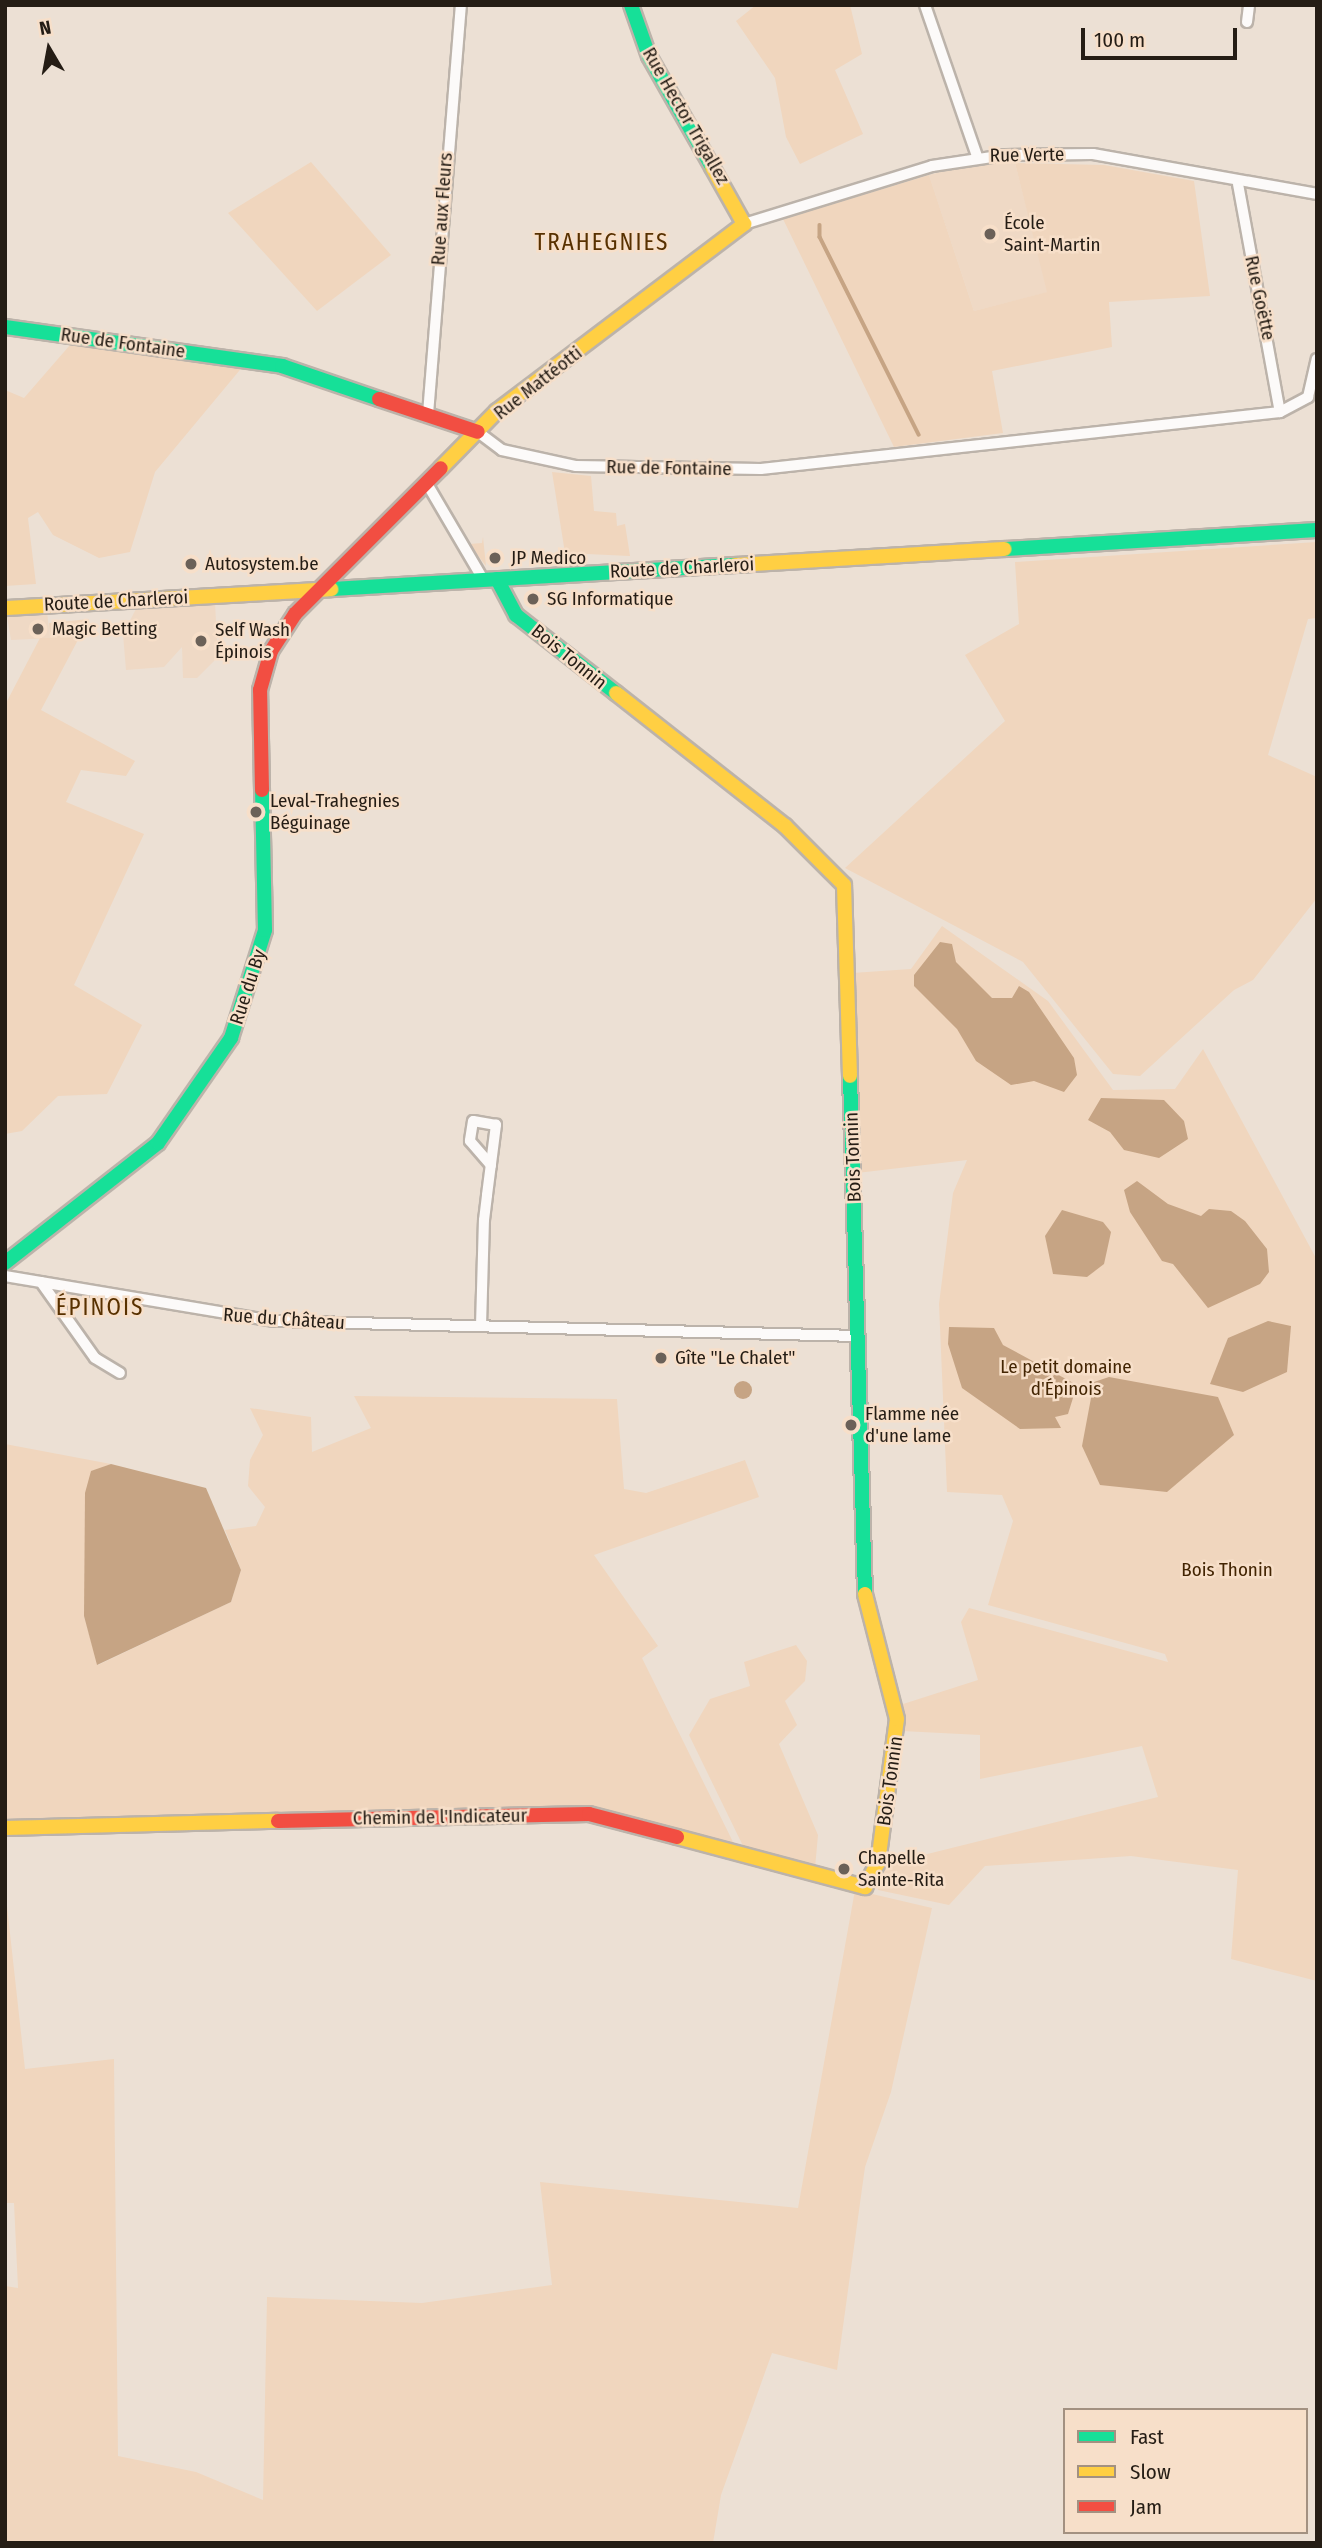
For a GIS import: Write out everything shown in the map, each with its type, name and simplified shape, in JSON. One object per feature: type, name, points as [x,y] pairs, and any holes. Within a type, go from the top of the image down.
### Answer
[{"type":"street","name":"Rue aux Fleurs","points":[[428,414],[461,5]]},
{"type":"street","name":"Rue Hector Trigallez","points":[[631,5],[649,56],[744,225]]},
{"type":"street","points":[[925,5],[977,156]]},
{"type":"street","points":[[1247,22],[1249,5]]},
{"type":"street","name":"Rue Verte","points":[[744,225],[977,156],[1093,154],[1238,184],[1317,194]]},
{"type":"street","name":"Rue Goëtte","points":[[1238,184],[1280,412]]},
{"type":"street","name":"Rue Mattéotti","points":[[317,589],[478,432],[496,411],[744,225]]},
{"type":"street","name":"Rue de Fontaine","points":[[5,327],[282,366],[478,432],[502,450],[576,466],[738,469],[1280,412],[1308,397],[1317,359]]},
{"type":"street","points":[[426,482],[490,579]]},
{"type":"street","name":"Route de Charleroi","points":[[5,608],[1317,530]]},
{"type":"street","name":"Bois Tonnin","points":[[490,579],[516,615],[785,826],[844,886],[865,1611],[897,1719],[878,1863],[865,1887]]},
{"type":"street","name":"Rue du By","points":[[5,1264],[158,1143],[231,1038],[265,930],[262,676],[277,641],[317,589]]},
{"type":"street","points":[[481,1326],[491,1165]]},
{"type":"street","name":"Rue du Château","points":[[5,1276],[237,1318],[858,1336]]},
{"type":"street","points":[[41,1282],[95,1358],[120,1373]]},
{"type":"street","name":"Chemin de l'Indicateur","points":[[5,1828],[597,1815],[865,1887]]},
{"type":"shaded area","name":"École Saint-Martin","points":[[979,162],[1015,163],[1048,292],[974,311],[929,175]]},
{"type":"shaded area","points":[[46,602],[50,638],[11,640],[5,605]]},
{"type":"shaded area","points":[[215,603],[218,657],[197,678],[183,678],[182,647],[164,667],[126,670],[123,634],[136,609]]},
{"type":"shaded area","points":[[940,942],[952,944],[956,962],[992,998],[1012,998],[1019,986],[1029,992],[1074,1058],[1077,1075],[1064,1092],[1034,1081],[1011,1085],[976,1061],[957,1029],[914,986],[914,975]]},
{"type":"shaded area","points":[[1101,1098],[1164,1100],[1184,1121],[1188,1139],[1159,1158],[1124,1150],[1110,1132],[1088,1120]]},
{"type":"shaded area","points":[[1137,1181],[1168,1204],[1201,1216],[1209,1209],[1231,1211],[1245,1221],[1267,1249],[1269,1272],[1260,1284],[1208,1308],[1173,1264],[1162,1261],[1130,1212],[1124,1190]]},
{"type":"shaded area","points":[[1062,1210],[1103,1222],[1111,1232],[1104,1264],[1087,1277],[1053,1274],[1045,1236]]},
{"type":"shaded area","points":[[1268,1321],[1291,1326],[1287,1372],[1243,1392],[1210,1384],[1228,1338]]},
{"type":"shaded area","points":[[949,1327],[994,1328],[1003,1345],[1077,1385],[1068,1414],[1055,1417],[1061,1428],[1020,1429],[962,1388],[948,1344]]},
{"type":"shaded area","points":[[1109,1377],[1218,1397],[1234,1435],[1167,1492],[1100,1485],[1082,1446],[1094,1382]]},
{"type":"shaded area","points":[[743,1381],[749,1384],[752,1390],[749,1396],[743,1399],[737,1396],[734,1390],[737,1384]]},
{"type":"shaded area","points":[[111,1464],[206,1488],[241,1570],[231,1602],[97,1665],[84,1616],[85,1493],[91,1471]]},
{"type":"green space","points":[[756,5],[850,5],[862,54],[835,70],[863,134],[800,164],[786,137],[775,78],[736,21]]},
{"type":"green space","points":[[311,162],[391,255],[317,311],[228,213]]},
{"type":"green space","points":[[1015,163],[1104,165],[1194,181],[1210,296],[1109,302],[1112,347],[992,371],[1003,433],[894,447],[783,219],[929,175],[974,311],[1047,292]]},
{"type":"green space","points":[[70,345],[244,365],[155,472],[130,552],[99,558],[53,535],[38,512],[28,518],[36,584],[5,586],[5,390],[24,398]]},
{"type":"green space","points":[[552,472],[591,476],[594,511],[616,513],[617,526],[625,524],[630,556],[565,553]]},
{"type":"green space","points":[[483,537],[486,566],[469,544],[482,543]]},
{"type":"green space","points":[[1317,542],[1317,618],[1308,619],[1268,755],[1317,777],[1317,898],[1253,980],[1234,990],[1140,1076],[1113,1074],[1023,962],[845,868],[1005,721],[965,655],[1019,624],[1015,562]]},
{"type":"green space","points":[[89,619],[41,710],[135,761],[126,776],[81,770],[66,802],[144,834],[74,985],[142,1025],[107,1094],[58,1096],[22,1131],[5,1134],[5,705],[40,638],[50,638],[49,623]]},
{"type":"green space","points":[[942,926],[1048,1001],[1113,1090],[1175,1089],[1203,1049],[1317,1260],[1317,1981],[1231,1959],[1238,1870],[1131,1856],[985,1866],[949,1905],[878,1890],[883,1865],[1158,1797],[1142,1746],[980,1779],[980,1735],[902,1731],[900,1705],[978,1680],[961,1622],[969,1608],[1168,1662],[1165,1654],[988,1605],[1013,1521],[1002,1495],[947,1492],[939,1304],[953,1193],[967,1160],[857,1173],[852,973],[911,969]]},
{"type":"green space","points":[[354,1396],[617,1399],[624,1489],[646,1493],[745,1460],[759,1497],[594,1555],[658,1646],[642,1658],[735,1846],[603,1809],[5,1824],[5,1444],[111,1464],[91,1472],[84,1616],[98,1665],[231,1602],[241,1570],[225,1530],[256,1526],[265,1507],[248,1486],[250,1460],[263,1435],[250,1408],[311,1417],[312,1452],[371,1428]]},
{"type":"green space","points":[[796,1645],[807,1661],[805,1681],[785,1701],[797,1725],[779,1744],[818,1835],[815,1868],[744,1848],[689,1735],[710,1699],[750,1686],[744,1662]]},
{"type":"green space","points":[[5,1888],[25,2069],[114,2059],[118,2456],[196,2472],[263,2500],[267,2297],[422,2303],[552,2285],[540,2182],[798,2208],[855,1890],[932,1908],[891,2092],[865,2167],[837,2370],[772,2353],[721,2495],[713,2543],[5,2543],[5,2286],[18,2288],[14,2203],[5,2203]]},
{"type":"waterway","points":[[820,225],[820,237],[919,435]]},
{"type":"traffic: fast","points":[[631,5],[649,56],[712,167]]},
{"type":"traffic: fast","points":[[5,327],[282,366],[379,399]]},
{"type":"traffic: fast","points":[[1005,549],[1317,530]]},
{"type":"traffic: fast","points":[[331,589],[735,565]]},
{"type":"traffic: fast","points":[[497,579],[516,615],[616,693]]},
{"type":"traffic: fast","points":[[5,1263],[158,1143],[231,1038],[265,930],[262,790]]},
{"type":"traffic: fast","points":[[850,1076],[865,1594]]},
{"type":"traffic: slow","points":[[441,468],[497,411],[744,224],[712,167]]},
{"type":"traffic: slow","points":[[735,565],[1005,549]]},
{"type":"traffic: slow","points":[[5,608],[331,589]]},
{"type":"traffic: slow","points":[[616,693],[785,826],[844,885],[850,1076]]},
{"type":"traffic: slow","points":[[677,1837],[865,1887],[878,1863],[897,1719],[865,1594]]},
{"type":"traffic: slow","points":[[5,1828],[278,1821]]},
{"type":"traffic: jam","points":[[379,399],[478,432]]},
{"type":"traffic: jam","points":[[262,790],[260,690],[271,651],[295,614],[441,468]]},
{"type":"traffic: jam","points":[[278,1821],[589,1814],[677,1837]]},
{"type":"place","name":"École Saint-Martin","points":[[990,234]]},
{"type":"place","name":"JP Medico","points":[[495,558]]},
{"type":"place","name":"Autosystem.be","points":[[191,564]]},
{"type":"place","name":"SG Informatique","points":[[533,599]]},
{"type":"place","name":"Magic Betting","points":[[38,629]]},
{"type":"place","name":"Self Wash Épinois","points":[[201,641]]},
{"type":"place","name":"Leval-Trahegnies Béguinage","points":[[256,812]]},
{"type":"place","name":"Gîte \"Le Chalet\"","points":[[661,1358]]},
{"type":"place","name":"Flamme née d'une lame","points":[[851,1425]]},
{"type":"place","name":"Chapelle Sainte-Rita","points":[[844,1869]]},
{"type":"district","name":"TRAHEGNIES","points":[[602,242]]},
{"type":"district","name":"ÉPINOIS","points":[[100,1307]]},
{"type":"park label","name":"Le petit domaine d'Épinois","points":[[1066,1378]]},
{"type":"park label","name":"Bois Thonin","points":[[1227,1570]]}]
